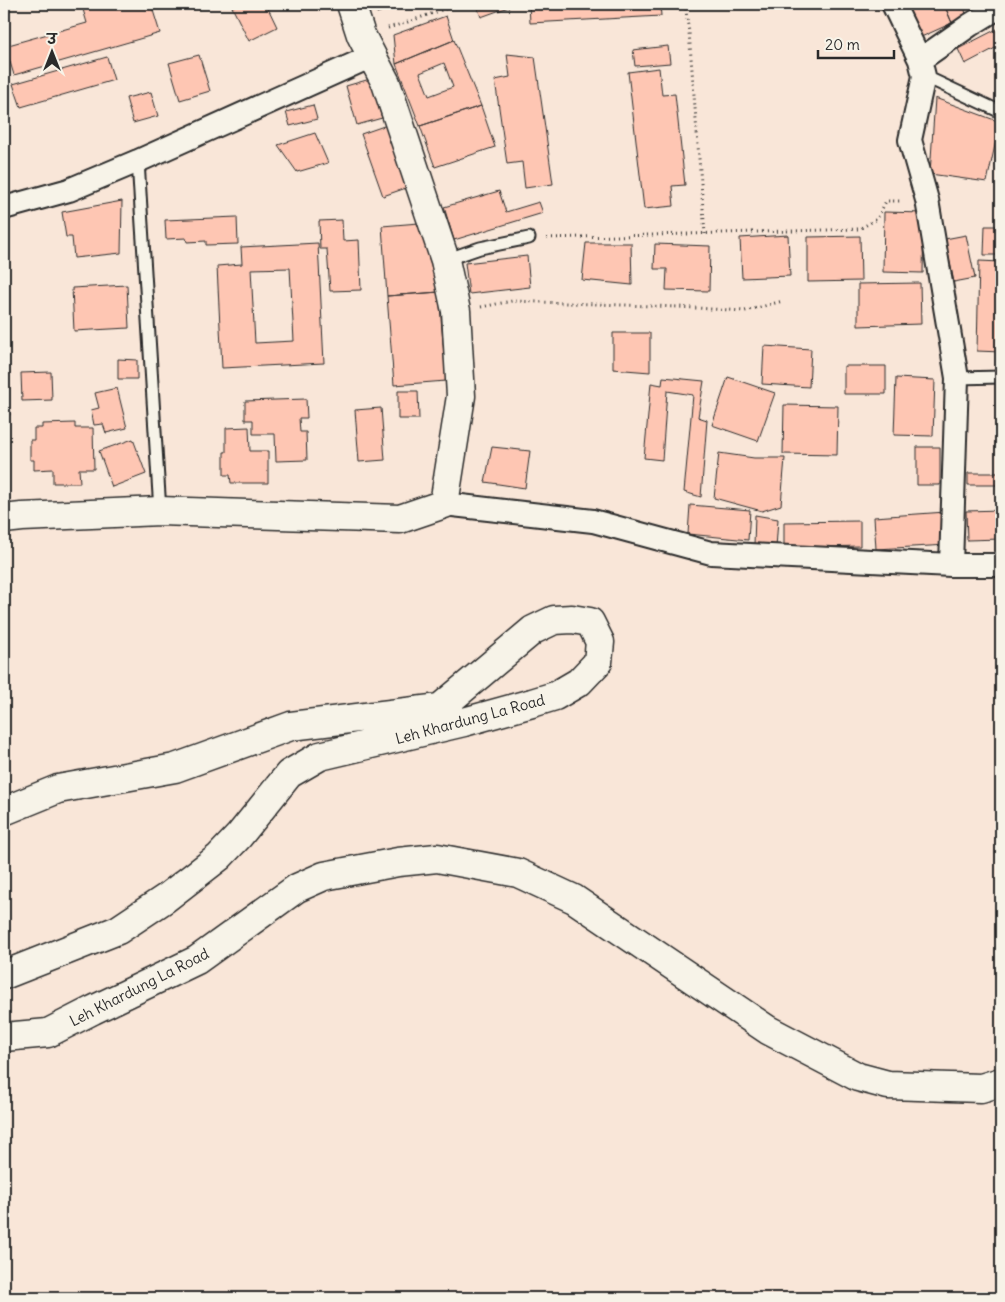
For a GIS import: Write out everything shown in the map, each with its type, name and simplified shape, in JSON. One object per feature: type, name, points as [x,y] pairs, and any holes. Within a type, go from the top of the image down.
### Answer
[{"type":"main road","points":[[4,519],[160,511],[400,519],[444,504],[461,396],[456,312],[445,260],[386,83],[366,46],[351,4]]},
{"type":"main road","name":"Leh Khardung La Road","points":[[4,811],[58,789],[175,768],[291,726],[440,708],[533,630],[554,620],[590,622],[600,642],[598,662],[579,682],[554,696],[464,722],[320,756],[312,760],[289,774],[239,836],[218,857],[158,903],[118,930],[4,974]]},
{"type":"main road","name":"Leh Khardung La Road","points":[[4,1037],[48,1033],[197,960],[297,888],[324,876],[398,862],[437,858],[518,874],[574,899],[768,1030],[858,1077],[888,1085],[981,1088],[1001,1082]]},
{"type":"street","points":[[893,4],[922,68],[910,140],[927,200],[957,378],[951,565]]},
{"type":"street","points":[[922,68],[970,25],[1001,6]]},
{"type":"street","points":[[4,208],[69,190],[138,161],[366,46]]},
{"type":"street","points":[[444,504],[593,521],[711,553],[951,565],[1001,565]]},
{"type":"lane","points":[[922,68],[1001,112]]},
{"type":"lane","points":[[138,161],[160,511]]},
{"type":"lane","points":[[445,260],[480,248],[529,238]]},
{"type":"lane","points":[[957,378],[1001,377]]},
{"type":"path","points":[[366,46],[405,23],[459,4]]},
{"type":"path","points":[[685,4],[689,32],[705,234]]},
{"type":"path","points":[[529,238],[859,229],[877,219],[886,201],[927,200]]},
{"type":"path","points":[[456,312],[512,301],[745,311],[783,301]]},
{"type":"building","points":[[90,4],[151,4],[160,33],[14,75],[5,46],[87,23],[82,6]]},
{"type":"building","points":[[239,4],[266,4],[277,27],[249,41],[232,7]]},
{"type":"building","points":[[374,4],[404,4],[377,13]]},
{"type":"building","points":[[476,4],[517,4],[481,17]]},
{"type":"building","points":[[529,4],[660,4],[661,16],[530,23]]},
{"type":"building","points":[[904,4],[944,4],[952,23],[919,38]]},
{"type":"building","points":[[944,4],[964,4],[967,21],[952,23]]},
{"type":"building","points":[[446,16],[454,40],[396,64],[393,35]]},
{"type":"building","points":[[997,29],[1001,37],[1001,45],[965,64],[958,49]]},
{"type":"building","points":[[454,40],[481,106],[420,126],[396,64]],"holes":[[[444,63],[453,87],[429,96],[420,73]]]},
{"type":"building","points":[[668,46],[670,63],[635,66],[633,50]]},
{"type":"building","points":[[507,54],[535,57],[553,184],[525,188],[522,162],[507,164],[495,80],[510,77]]},
{"type":"building","points":[[199,55],[210,91],[180,100],[169,63]]},
{"type":"building","points":[[107,57],[114,80],[21,107],[13,84]]},
{"type":"building","points":[[659,68],[662,95],[675,94],[685,185],[672,186],[674,206],[644,209],[628,72]]},
{"type":"building","points":[[370,79],[382,118],[357,125],[346,86]]},
{"type":"building","points":[[151,92],[158,116],[133,123],[126,98]]},
{"type":"building","points":[[935,98],[1000,122],[987,182],[930,174]]},
{"type":"building","points":[[313,105],[317,119],[290,126],[286,112]]},
{"type":"building","points":[[481,106],[495,147],[435,167],[420,126]]},
{"type":"building","points":[[387,125],[409,187],[383,196],[361,134]]},
{"type":"building","points":[[315,133],[328,163],[297,172],[278,145]]},
{"type":"building","points":[[499,191],[506,212],[539,202],[543,213],[454,240],[444,207]]},
{"type":"building","points":[[122,201],[121,253],[74,258],[72,237],[66,237],[62,212]]},
{"type":"building","points":[[884,212],[924,213],[923,273],[883,272]]},
{"type":"building","points":[[237,217],[238,244],[206,245],[206,241],[187,242],[186,238],[166,239],[165,220]]},
{"type":"building","points":[[342,220],[343,241],[359,240],[361,290],[330,291],[327,249],[320,249],[319,221]]},
{"type":"building","points":[[419,223],[439,292],[387,296],[382,226]]},
{"type":"building","points":[[985,226],[1001,226],[1001,255],[984,255]]},
{"type":"building","points":[[788,235],[790,276],[742,278],[740,238]]},
{"type":"building","points":[[966,235],[975,278],[954,282],[945,239]]},
{"type":"building","points":[[860,236],[861,281],[808,282],[808,237]]},
{"type":"building","points":[[318,243],[324,363],[222,368],[217,266],[242,264],[241,247]],"holes":[[[290,268],[294,341],[255,343],[251,269]]]},
{"type":"building","points":[[586,243],[631,243],[632,285],[582,280]]},
{"type":"building","points":[[655,244],[710,246],[709,291],[666,290],[667,269],[654,269]]},
{"type":"building","points":[[527,256],[530,287],[469,294],[465,263]]},
{"type":"building","points":[[979,261],[1001,262],[1001,352],[977,351]]},
{"type":"building","points":[[920,283],[921,324],[858,326],[858,284]]},
{"type":"building","points":[[127,285],[129,328],[74,331],[72,288]]},
{"type":"building","points":[[439,292],[446,381],[394,385],[387,296]]},
{"type":"building","points":[[613,333],[650,333],[650,372],[613,369]]},
{"type":"building","points":[[764,346],[811,349],[809,387],[762,384]]},
{"type":"building","points":[[118,359],[137,360],[137,379],[118,379]]},
{"type":"building","points":[[844,366],[886,366],[886,394],[844,394]]},
{"type":"building","points":[[51,372],[52,400],[22,401],[21,373]]},
{"type":"building","points":[[663,377],[704,381],[698,417],[707,420],[701,497],[684,492],[693,395],[667,391],[662,460],[644,458],[651,383],[662,385]]},
{"type":"building","points":[[728,377],[775,393],[758,441],[712,425]]},
{"type":"building","points":[[896,378],[935,380],[933,436],[894,435]]},
{"type":"building","points":[[4,387],[10,415],[4,417]]},
{"type":"building","points":[[117,388],[127,428],[106,433],[103,424],[94,425],[91,410],[99,408],[95,393]]},
{"type":"building","points":[[398,391],[418,391],[419,419],[398,419]]},
{"type":"building","points":[[306,399],[307,418],[299,418],[300,432],[306,432],[307,460],[276,461],[275,434],[253,434],[253,420],[245,420],[245,401]]},
{"type":"building","points":[[784,405],[838,406],[837,455],[783,454]]},
{"type":"building","points":[[381,408],[385,460],[359,462],[355,410]]},
{"type":"building","points":[[75,423],[75,428],[93,428],[94,469],[79,469],[80,483],[53,483],[53,469],[34,470],[34,460],[30,460],[30,440],[34,440],[34,428],[42,428],[42,424]]},
{"type":"building","points":[[249,427],[250,451],[268,451],[268,483],[231,483],[230,475],[224,475],[226,428]]},
{"type":"building","points":[[133,439],[146,474],[112,487],[99,451]]},
{"type":"building","points":[[492,447],[530,451],[525,488],[485,482]]},
{"type":"building","points":[[917,447],[940,447],[940,485],[917,485]]},
{"type":"building","points":[[719,453],[754,458],[785,458],[781,505],[762,511],[714,498]]},
{"type":"building","points":[[968,473],[1001,473],[1001,485],[968,485]]},
{"type":"building","points":[[690,505],[750,510],[748,540],[688,534]]},
{"type":"building","points":[[1001,510],[1001,539],[967,540],[966,511]]},
{"type":"building","points":[[946,512],[948,545],[876,549],[874,517]]},
{"type":"building","points":[[755,515],[778,519],[776,548],[754,545]]},
{"type":"building","points":[[860,521],[860,546],[784,548],[784,522]]}]
